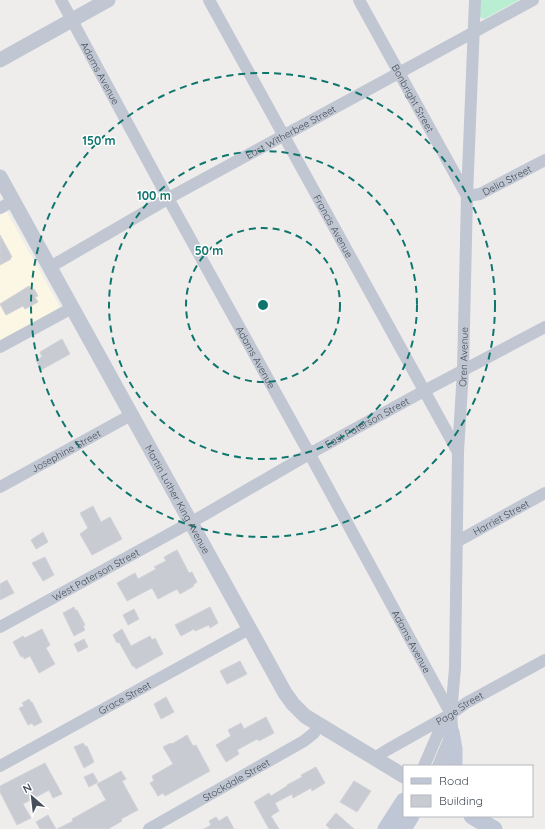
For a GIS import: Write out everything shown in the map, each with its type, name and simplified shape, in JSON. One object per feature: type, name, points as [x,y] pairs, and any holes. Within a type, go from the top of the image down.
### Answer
[{"type":"main road","points":[[451,732],[454,748],[454,765]]},
{"type":"main road","points":[[386,829],[403,803]]},
{"type":"main road","points":[[403,829],[410,817]]},
{"type":"main road","points":[[474,817],[494,829]]},
{"type":"street","name":"Adams Avenue","points":[[60,0],[451,714]]},
{"type":"street","points":[[0,60],[108,0]]},
{"type":"street","name":"Francis Avenue","points":[[209,0],[458,452]]},
{"type":"street","name":"Bonbright Street","points":[[359,0],[467,196]]},
{"type":"street","name":"Oren Avenue","points":[[438,765],[453,724],[451,714],[455,668],[458,541],[458,452],[463,370],[467,196],[475,33],[475,0]]},
{"type":"street","name":"East Witherbee Street","points":[[50,267],[283,135],[399,72],[475,33],[533,0]]},
{"type":"street","name":"Delia Street","points":[[467,196],[480,194],[545,160]]},
{"type":"street","name":"Martin Luther King Avenue","points":[[0,177],[276,679],[289,699],[301,712],[319,725],[403,775]]},
{"type":"street","points":[[0,208],[13,201]]},
{"type":"street","points":[[0,347],[72,308]]},
{"type":"street","name":"East Paterson Street","points":[[190,522],[309,454],[424,391],[544,330]]},
{"type":"street","name":"Josephine Street","points":[[0,487],[131,415]]},
{"type":"street","name":"Harriet Street","points":[[458,541],[545,493]]},
{"type":"street","name":"West Paterson Street","points":[[0,627],[190,522]]},
{"type":"street","name":"Grace Street","points":[[0,766],[249,629]]},
{"type":"street","name":"Page Street","points":[[376,760],[381,753],[386,750],[545,660]]},
{"type":"street","points":[[424,765],[440,729],[451,714]]},
{"type":"street","name":"Stockdale Street","points":[[149,829],[304,741],[314,733],[319,725]]},
{"type":"shaded area","points":[[7,212],[60,307],[0,342],[0,215]]},
{"type":"green space","points":[[480,0],[519,0],[484,19],[480,17]]},
{"type":"building","points":[[0,235],[12,257],[0,265]]},
{"type":"building","points":[[29,286],[31,291],[34,289],[38,296],[35,297],[38,302],[25,309],[23,306],[6,315],[0,304]]},
{"type":"building","points":[[62,339],[70,354],[41,370],[36,360],[42,357],[40,352]]},
{"type":"building","points":[[93,506],[101,522],[110,517],[122,539],[92,555],[80,534],[88,528],[80,513]]},
{"type":"building","points":[[43,532],[48,542],[36,549],[31,540]]},
{"type":"building","points":[[177,550],[189,573],[192,572],[197,582],[193,585],[194,586],[180,594],[177,589],[158,599],[152,588],[127,601],[117,583],[135,573],[138,579],[156,569],[154,567],[166,561],[164,557]]},
{"type":"building","points":[[45,557],[54,575],[43,581],[32,563]]},
{"type":"building","points":[[7,580],[14,593],[0,600],[0,584]]},
{"type":"building","points":[[74,607],[85,625],[83,626],[85,630],[74,636],[63,613]]},
{"type":"building","points":[[210,607],[218,623],[210,628],[209,625],[195,631],[194,629],[181,636],[175,625]]},
{"type":"building","points":[[134,609],[139,619],[128,625],[123,615]]},
{"type":"building","points":[[42,629],[50,645],[46,648],[55,664],[39,673],[30,656],[24,659],[23,656],[21,657],[13,642],[23,636],[25,638]]},
{"type":"building","points":[[122,629],[131,646],[150,636],[152,640],[155,638],[163,654],[136,669],[134,666],[133,667],[119,642],[117,643],[113,635]]},
{"type":"building","points":[[84,639],[88,647],[78,652],[74,644]]},
{"type":"building","points":[[240,661],[247,674],[227,684],[220,671]]},
{"type":"building","points":[[166,697],[174,712],[161,719],[154,704]]},
{"type":"building","points":[[29,699],[42,722],[34,726],[32,723],[28,725],[19,708],[24,706],[22,703]]},
{"type":"building","points":[[266,717],[274,733],[259,741],[257,739],[237,750],[239,754],[226,762],[216,745],[231,736],[228,730],[241,723],[244,729]]},
{"type":"building","points":[[187,735],[193,746],[196,745],[210,771],[165,796],[163,793],[158,796],[150,783],[154,781],[152,776],[173,764],[163,747],[171,743],[172,744]]},
{"type":"building","points":[[83,743],[86,747],[87,746],[94,762],[84,768],[74,747]]},
{"type":"building","points":[[45,763],[62,794],[53,798],[49,790],[23,804],[31,818],[17,825],[0,792],[0,786]]},
{"type":"building","points":[[316,767],[325,783],[312,791],[311,788],[293,798],[292,794],[275,803],[279,811],[271,816],[279,829],[269,829],[254,802],[269,793],[271,796],[302,777],[301,775]]},
{"type":"building","points":[[121,771],[126,779],[122,781],[138,810],[121,819],[122,821],[108,829],[57,829],[73,821],[72,819],[106,800],[97,784]]},
{"type":"building","points":[[93,773],[98,782],[89,787],[84,777]]},
{"type":"building","points":[[354,781],[371,791],[357,812],[340,802]]},
{"type":"building","points":[[336,813],[354,829],[330,829],[326,825]]},
{"type":"building","points":[[48,815],[56,829],[40,829],[36,822]]},
{"type":"building","points":[[227,816],[234,829],[204,829],[211,825],[209,821],[216,817],[219,821]]}]
